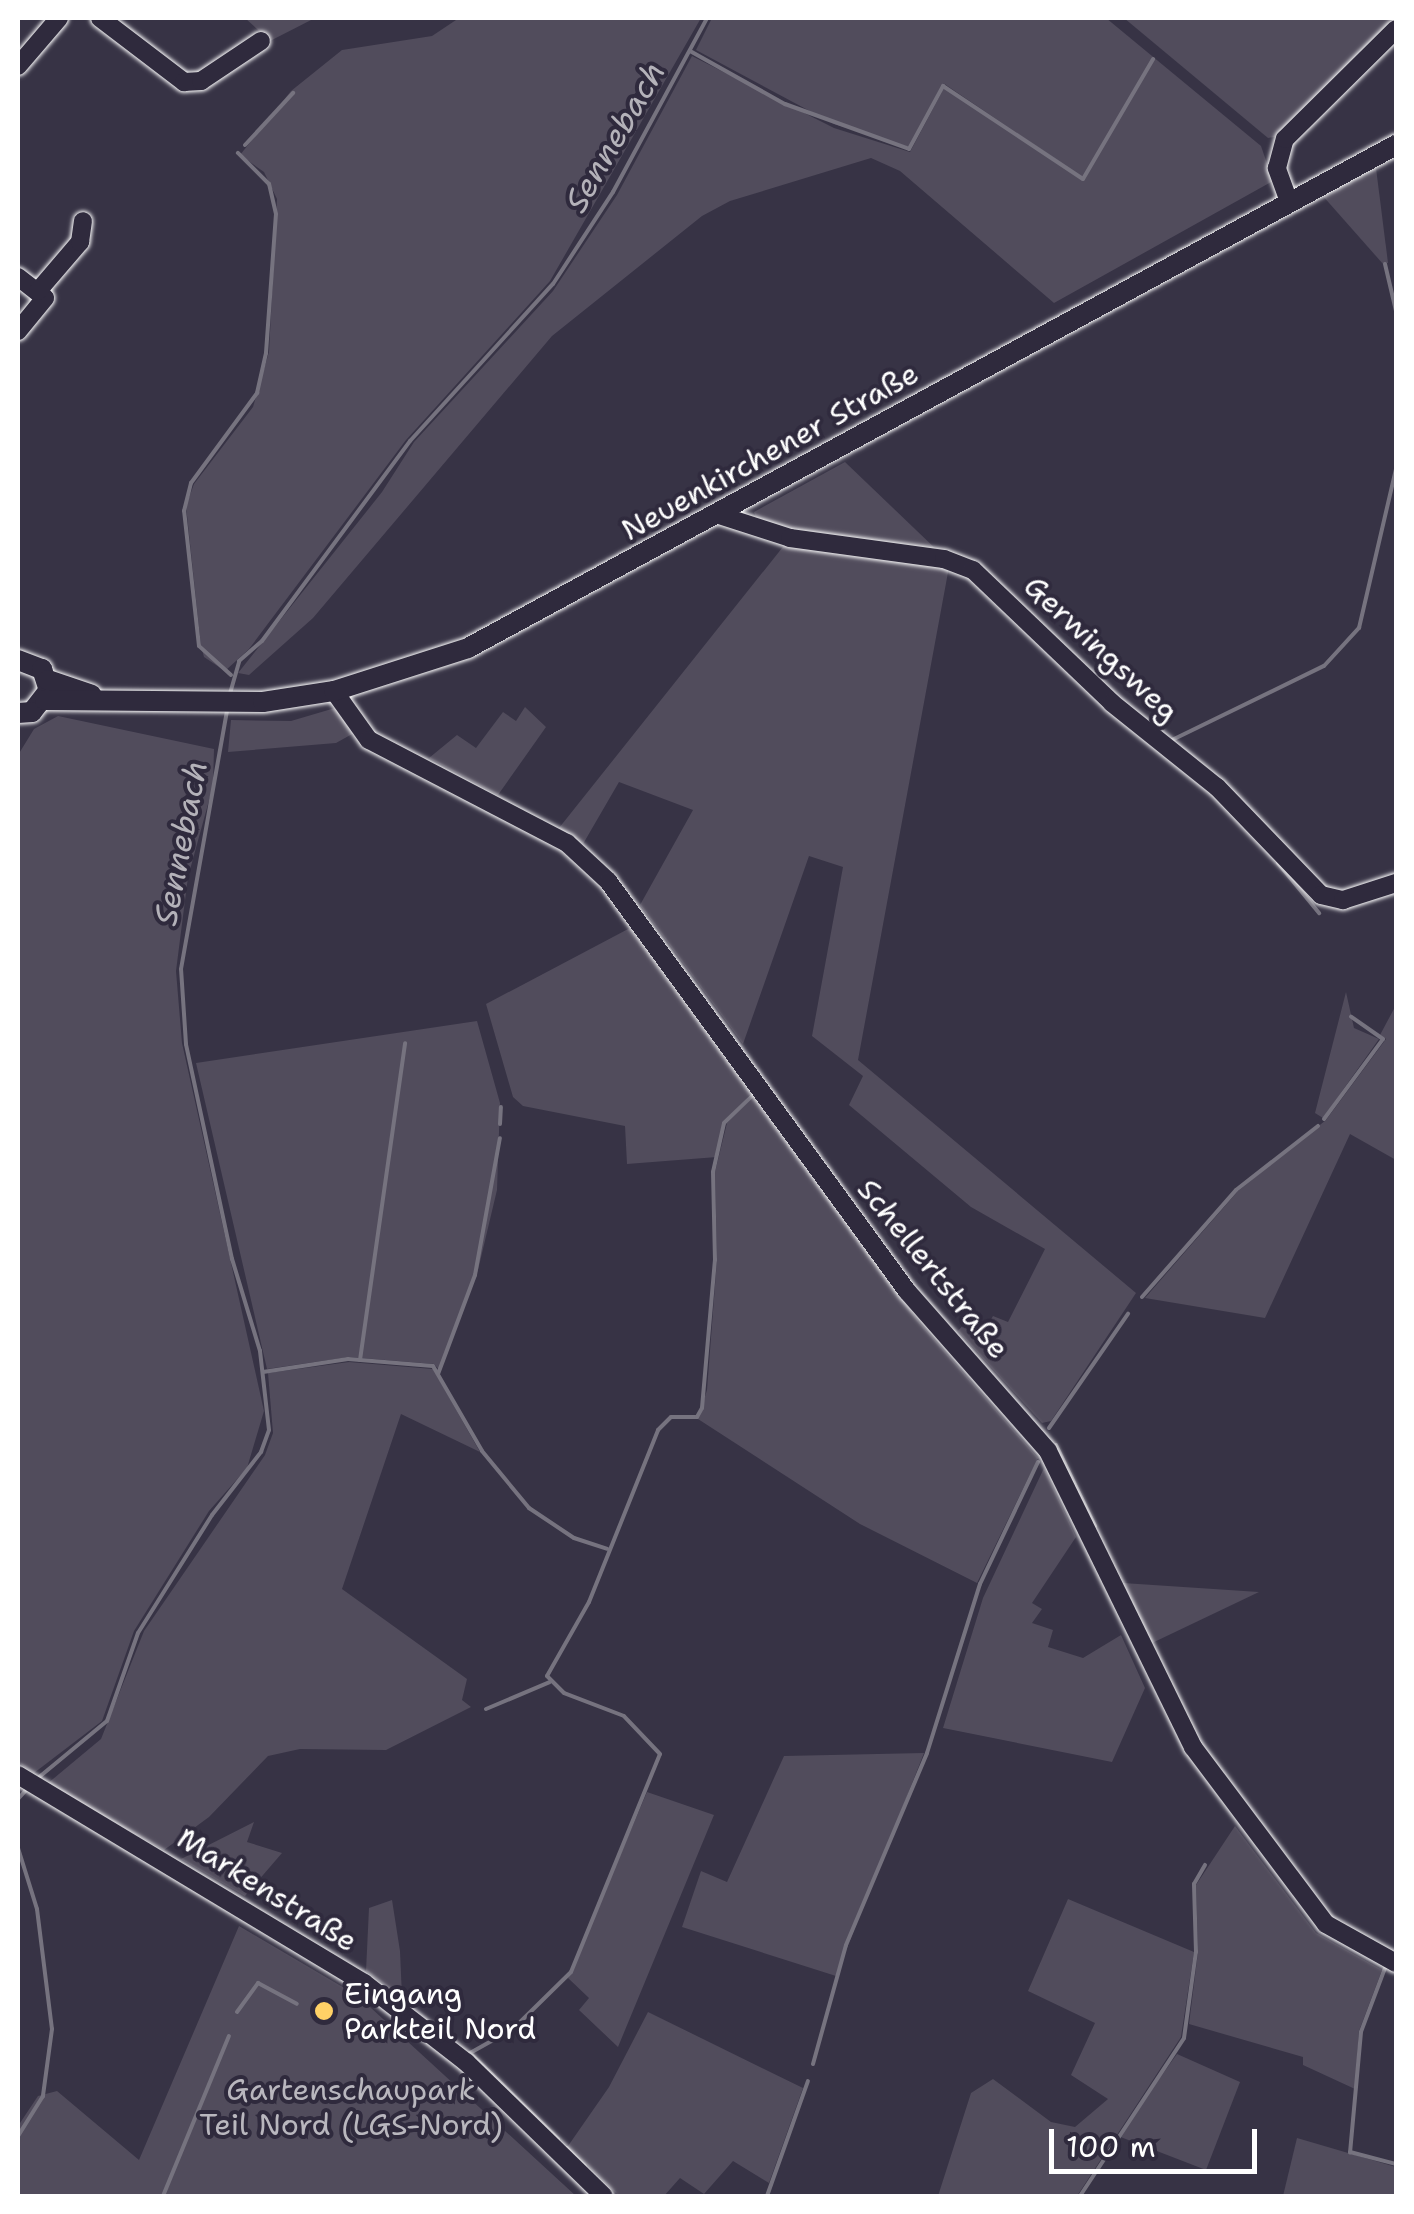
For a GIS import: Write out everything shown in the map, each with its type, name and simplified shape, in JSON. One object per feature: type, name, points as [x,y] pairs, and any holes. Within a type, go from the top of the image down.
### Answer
[{"type":"street","points":[[18,66],[58,18]]},
{"type":"street","points":[[100,18],[184,82],[201,80],[261,42]]},
{"type":"street","points":[[1288,199],[1276,168],[1285,138],[1396,29]]},
{"type":"street","name":"Neuenkirchener Straße","points":[[47,690],[138,704],[227,704],[334,691],[503,633],[1288,199],[1396,146]]},
{"type":"street","points":[[38,292],[80,242],[83,221]]},
{"type":"street","points":[[18,277],[46,298],[18,331]]},
{"type":"street","name":"Gerwingsweg","points":[[719,516],[790,538],[944,559],[973,570],[1112,703],[1217,787],[1321,896],[1353,898],[1396,883]]},
{"type":"street","points":[[18,660],[33,662],[47,690],[32,712],[18,713]]},
{"type":"street","name":"Schellertstraße","points":[[334,691],[369,740],[566,843],[608,880],[917,1302],[1048,1451],[1193,1746],[1326,1924],[1396,1963]]},
{"type":"street","name":"Markenstraße","points":[[27,1780],[364,1983],[466,2062],[604,2196]]},
{"type":"green space","points":[[245,18],[315,18],[270,41]]},
{"type":"green space","points":[[459,18],[701,18],[550,281],[406,440],[249,649],[225,671],[204,657],[201,646],[186,506],[194,484],[253,407],[269,352],[277,199],[264,172],[240,155],[291,91],[342,50],[432,36]]},
{"type":"green space","points":[[712,18],[1106,18],[1261,146],[1273,181],[1054,303],[900,171],[871,158],[730,201],[702,216],[552,336],[313,618],[249,675],[238,673],[382,492],[414,442],[553,291],[617,195],[692,56],[834,128],[910,152],[944,88],[1085,179],[943,83],[909,147],[834,124],[696,50]]},
{"type":"green space","points":[[1124,18],[1396,21],[1280,136],[1268,138]]},
{"type":"green space","points":[[1376,168],[1388,263],[1383,264],[1322,195]]},
{"type":"green space","points":[[845,462],[939,552],[788,531],[757,520],[754,512]]},
{"type":"green space","points":[[786,543],[949,567],[858,1060],[1136,1293],[1051,1421],[1042,1423],[958,1331],[970,1317],[984,1331],[993,1316],[1008,1322],[1045,1249],[971,1207],[849,1105],[863,1076],[812,1036],[843,867],[809,856],[743,1044],[640,905],[693,810],[619,782],[583,844],[559,828]]},
{"type":"green space","points":[[525,707],[546,727],[498,795],[429,758],[457,735],[476,748],[503,712],[516,721]]},
{"type":"green space","points":[[335,708],[354,733],[336,743],[228,752],[231,720],[291,721]]},
{"type":"green space","points":[[58,716],[214,749],[213,786],[188,877],[176,971],[182,1043],[264,1411],[247,1468],[209,1511],[134,1631],[102,1721],[34,1773],[18,1762],[18,755],[34,729]]},
{"type":"green space","points":[[630,928],[751,1094],[723,1122],[717,1157],[627,1164],[625,1126],[523,1106],[513,1097],[486,1004]]},
{"type":"green space","points":[[1346,992],[1354,1028],[1379,1039],[1323,1118],[1315,1113]]},
{"type":"green space","points":[[1396,1005],[1396,1160],[1350,1134],[1265,1318],[1145,1298],[1238,1191],[1326,1120],[1386,1039],[1380,1035]]},
{"type":"green space","points":[[477,1021],[500,1103],[497,1190],[478,1270],[440,1371],[434,1364],[349,1357],[267,1369],[196,1063]]},
{"type":"green space","points":[[753,1097],[919,1322],[1038,1458],[977,1583],[860,1524],[698,1419],[707,1390],[717,1259],[715,1172],[727,1123]]},
{"type":"green space","points":[[349,1362],[433,1369],[480,1452],[401,1414],[342,1589],[467,1679],[462,1700],[471,1707],[386,1750],[300,1749],[268,1756],[209,1817],[164,1850],[47,1784],[101,1739],[144,1631],[265,1455],[273,1433],[268,1373]]},
{"type":"green space","points":[[1044,1468],[1076,1537],[1032,1603],[1042,1609],[1032,1623],[1053,1630],[1048,1647],[1083,1658],[1121,1635],[1145,1688],[1112,1762],[943,1728],[983,1598]]},
{"type":"green space","points":[[1123,1583],[1259,1592],[1150,1644]]},
{"type":"green space","points":[[924,1753],[836,1976],[682,1927],[701,1871],[727,1882],[784,1756]]},
{"type":"green space","points":[[647,1792],[714,1815],[618,2047],[579,2010],[589,1998],[568,1978]]},
{"type":"green space","points":[[254,1822],[247,1842],[282,1853],[245,1896],[181,1859]]},
{"type":"green space","points":[[1235,1826],[1316,1933],[1382,1970],[1359,2031],[1355,2089],[1303,2065],[1303,2057],[1189,2024],[1198,1952],[1196,1885]]},
{"type":"green space","points":[[1068,1899],[1194,1952],[1181,2037],[1077,2196],[938,2196],[971,2093],[993,2079],[1051,2122],[1075,2127],[1108,2099],[1071,2075],[1095,2023],[1028,1991]]},
{"type":"green space","points":[[392,1900],[402,1997],[366,1971],[369,1908]]},
{"type":"green space","name":"Gartenschaupark Teil Nord (LGS-Nord)","points":[[239,1926],[358,1996],[576,2196],[18,2196],[18,2126],[38,2096],[57,2091],[139,2160]]},
{"type":"green space","points":[[648,2012],[803,2088],[769,2183],[733,2161],[704,2194],[680,2178],[664,2196],[619,2196],[568,2146],[609,2087]]},
{"type":"green space","points":[[1177,2054],[1240,2082],[1206,2170],[1118,2136]]},
{"type":"green space","points":[[1297,2138],[1396,2167],[1396,2196],[1283,2196]]},
{"type":"waterway","name":"Sennebach","points":[[229,697],[239,661],[262,641],[410,441],[553,284],[613,192],[707,18]]},
{"type":"waterway","points":[[690,51],[785,104],[909,149],[943,86],[1083,179],[1153,59]]},
{"type":"waterway","points":[[245,145],[293,93]]},
{"type":"waterway","points":[[231,675],[199,646],[184,511],[191,483],[257,393],[266,353],[276,214],[269,184],[238,153]]},
{"type":"waterway","points":[[1385,264],[1396,311]]},
{"type":"waterway","points":[[1172,740],[1324,666],[1359,628],[1396,469]]},
{"type":"waterway","name":"Sennebach","points":[[38,1778],[107,1721],[138,1633],[212,1515],[261,1452],[269,1430],[260,1351],[232,1259],[186,1044],[181,969],[227,711]]},
{"type":"waterway","points":[[1278,863],[1319,913]]},
{"type":"waterway","points":[[1324,1119],[1383,1039],[1351,1017]]},
{"type":"waterway","points":[[360,1360],[405,1043]]},
{"type":"waterway","points":[[558,2139],[470,2053],[513,2029],[571,1972],[660,1754],[624,1716],[564,1693],[547,1676],[589,1602],[658,1430],[671,1417],[697,1417],[702,1408],[715,1260],[713,1172],[724,1123],[752,1096]]},
{"type":"waterway","points":[[500,1124],[501,1107]]},
{"type":"waterway","points":[[1142,1297],[1236,1190],[1318,1126]]},
{"type":"waterway","points":[[438,1374],[475,1275],[500,1138]]},
{"type":"waterway","points":[[1049,1428],[1128,1314]]},
{"type":"waterway","points":[[263,1372],[348,1359],[433,1366],[482,1451],[529,1508],[574,1538],[607,1549]]},
{"type":"waterway","points":[[1056,1445],[1095,1526]]},
{"type":"waterway","points":[[813,2064],[846,1945],[927,1753],[980,1584],[1038,1462]]},
{"type":"waterway","points":[[486,1709],[550,1682]]},
{"type":"waterway","name":"Sennebach","points":[[18,1799],[28,1788]]},
{"type":"waterway","name":"Sennebach","points":[[18,1848],[37,1909],[52,2029],[43,2096],[18,2136]]},
{"type":"waterway","points":[[1080,2196],[1184,2038],[1196,1952],[1194,1884],[1205,1865]]},
{"type":"waterway","points":[[1385,1968],[1361,2032],[1350,2152],[1396,2164]]},
{"type":"waterway","points":[[237,2012],[258,1983],[297,2004]]},
{"type":"waterway","points":[[163,2196],[229,2036]]},
{"type":"waterway","points":[[767,2196],[808,2081]]},
{"type":"waterway","points":[[567,2148],[585,2166]]},
{"type":"place","name":"Eingang Parkteil Nord","points":[[324,2011]]}]
